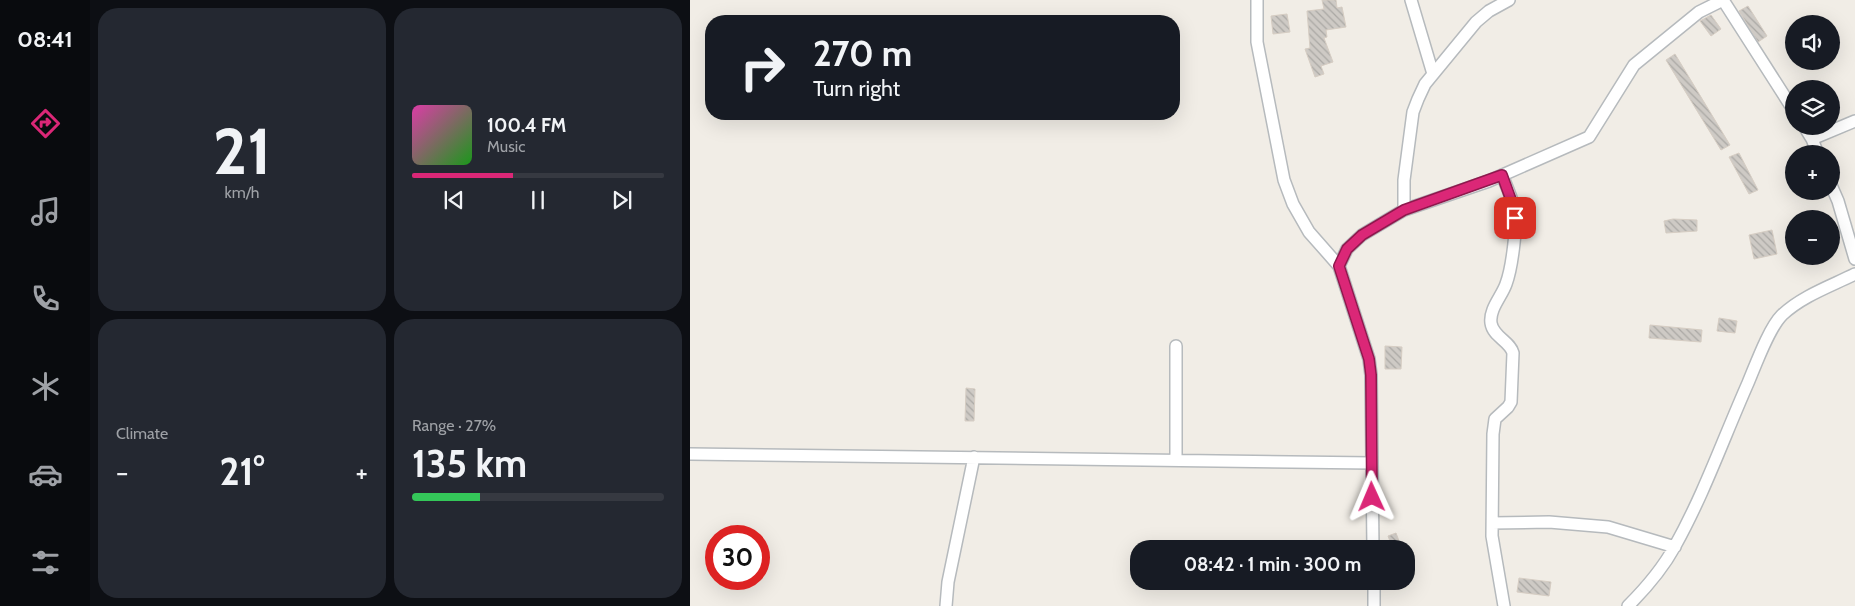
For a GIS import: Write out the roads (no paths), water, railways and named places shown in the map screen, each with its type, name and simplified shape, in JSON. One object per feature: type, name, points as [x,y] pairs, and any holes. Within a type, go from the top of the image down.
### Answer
[{"type":"street","points":[[1257,0],[1257,42],[1284,180],[1293,204],[1309,232],[1339,266],[1369,359],[1371,375],[1373,540]]},
{"type":"street","points":[[1412,0],[1433,74]]},
{"type":"street","points":[[1404,210],[1404,180],[1413,112],[1425,84],[1476,22],[1489,11],[1509,0]]},
{"type":"street","points":[[1339,266],[1347,249],[1362,235],[1404,210],[1502,175],[1588,137],[1634,65],[1699,12],[1723,0],[1785,97]]},
{"type":"street","points":[[1812,139],[1855,121]]},
{"type":"street","points":[[1810,135],[1814,145]]},
{"type":"street","points":[[1502,175],[1514,208],[1515,230],[1508,281],[1493,310],[1491,323],[1494,331],[1512,348],[1513,358],[1511,402],[1494,422],[1492,536],[1504,606]]},
{"type":"street","points":[[1838,200],[1855,259]]},
{"type":"street","points":[[1628,606],[1645,588],[1675,547],[1700,496],[1730,422],[1769,336],[1780,316],[1794,304],[1855,274]]},
{"type":"street","points":[[1176,346],[1176,460]]},
{"type":"street","points":[[690,454],[1372,463]]},
{"type":"street","points":[[946,606],[948,582],[974,457]]},
{"type":"street","points":[[1492,523],[1549,522],[1608,527],[1675,547]]},
{"type":"street","points":[[1374,590],[1374,606]]}]
